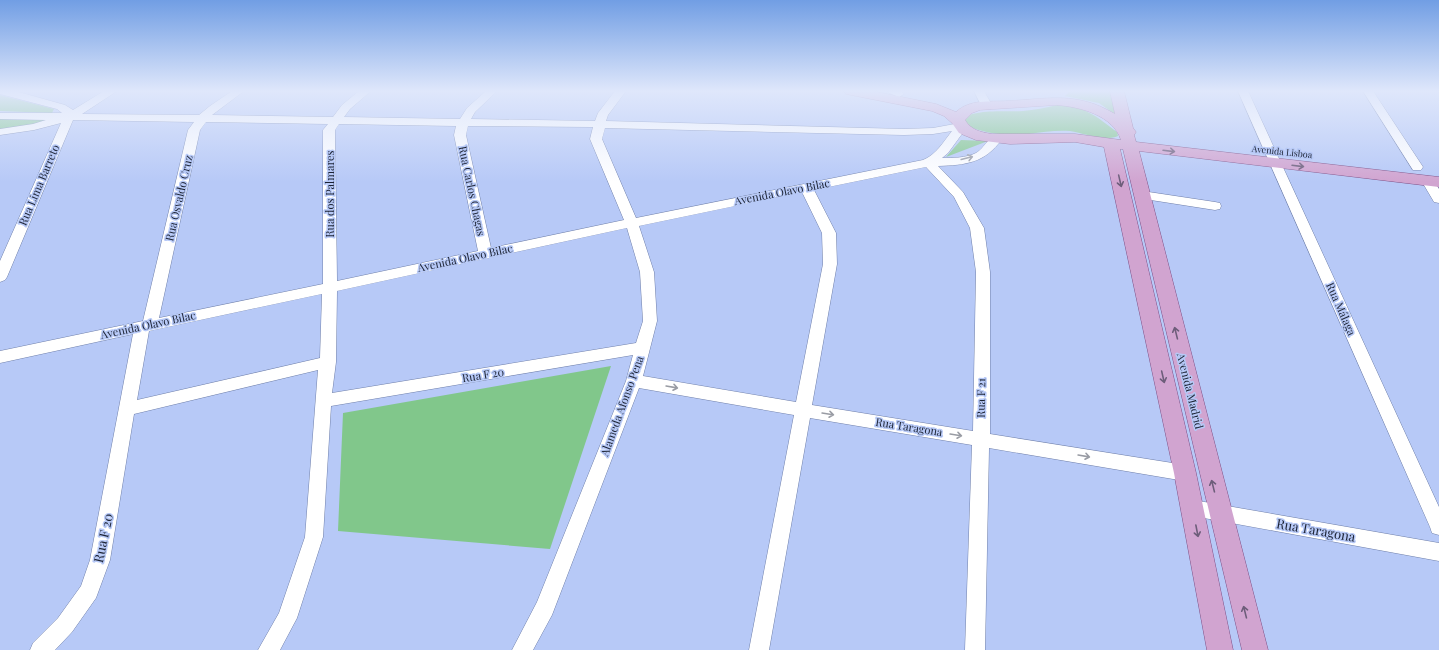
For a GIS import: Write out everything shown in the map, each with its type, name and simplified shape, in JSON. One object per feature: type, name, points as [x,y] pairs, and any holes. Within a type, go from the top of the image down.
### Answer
[{"type":"main road","name":"Avenida Lisboa","points":[[957,121],[978,136],[996,139],[1068,137],[1122,140],[1272,157],[1433,181]]},
{"type":"main road","points":[[1111,121],[1122,140]]},
{"type":"main road","name":"Avenida Madrid","points":[[1120,121],[1122,140],[1220,650]]},
{"type":"main road","name":"Avenida Madrid","points":[[1122,140],[1142,195],[1255,650]]},
{"type":"main road","name":"Avenida Lisboa","points":[[1272,157],[1439,169]]},
{"type":"street","points":[[0,132],[34,127],[54,121]]},
{"type":"street","name":"Rua Lima Barreto","points":[[0,277],[67,121]]},
{"type":"street","name":"Rua Osvaldo Cruz","points":[[146,325],[194,130],[200,121]]},
{"type":"street","name":"Rua dos Palmares","points":[[330,287],[329,130],[335,121]]},
{"type":"street","points":[[378,121],[599,124],[904,132],[933,131],[960,124]]},
{"type":"street","name":"Rua Málaga","points":[[1256,121],[1439,528]]},
{"type":"street","points":[[1388,121],[1417,167]]},
{"type":"street","name":"Rua Carlos Chagas","points":[[463,122],[460,135],[485,254]]},
{"type":"street","name":"Alameda Afonso Pena","points":[[522,650],[545,608],[634,381],[650,321],[647,272],[632,222],[596,139],[599,124]]},
{"type":"street","points":[[930,162],[944,150],[960,124]]},
{"type":"street","name":"Avenida Olavo Bilac","points":[[0,357],[632,222],[930,162],[948,162],[975,156],[985,151],[996,139]]},
{"type":"street","name":"Rua F 21","points":[[930,162],[959,195],[977,228],[983,272],[981,439],[975,650]]},
{"type":"street","points":[[1433,181],[1439,199]]},
{"type":"street","points":[[759,650],[830,264],[829,233],[806,187]]},
{"type":"street","points":[[1142,195],[1215,206]]},
{"type":"street","points":[[268,650],[287,618],[314,537],[328,362],[330,287]]},
{"type":"street","name":"Rua F 20","points":[[40,650],[65,625],[89,591],[100,560],[127,409],[146,325]]},
{"type":"street","name":"Rua F 20","points":[[324,401],[643,348]]},
{"type":"street","points":[[127,409],[328,362]]},
{"type":"street","name":"Rua Taragona","points":[[634,381],[1185,473]]},
{"type":"street","name":"Rua Taragona","points":[[1192,508],[1439,552]]},
{"type":"green space","points":[[0,121],[43,121],[34,125],[0,130]]},
{"type":"green space","points":[[965,121],[1103,121],[1117,132],[1118,136],[1112,138],[1100,138],[1070,131],[1050,131],[1021,135],[996,134],[966,125]]},
{"type":"green space","points":[[961,140],[988,141],[946,157]]},
{"type":"green space","points":[[611,366],[550,549],[338,531],[343,413]]}]
